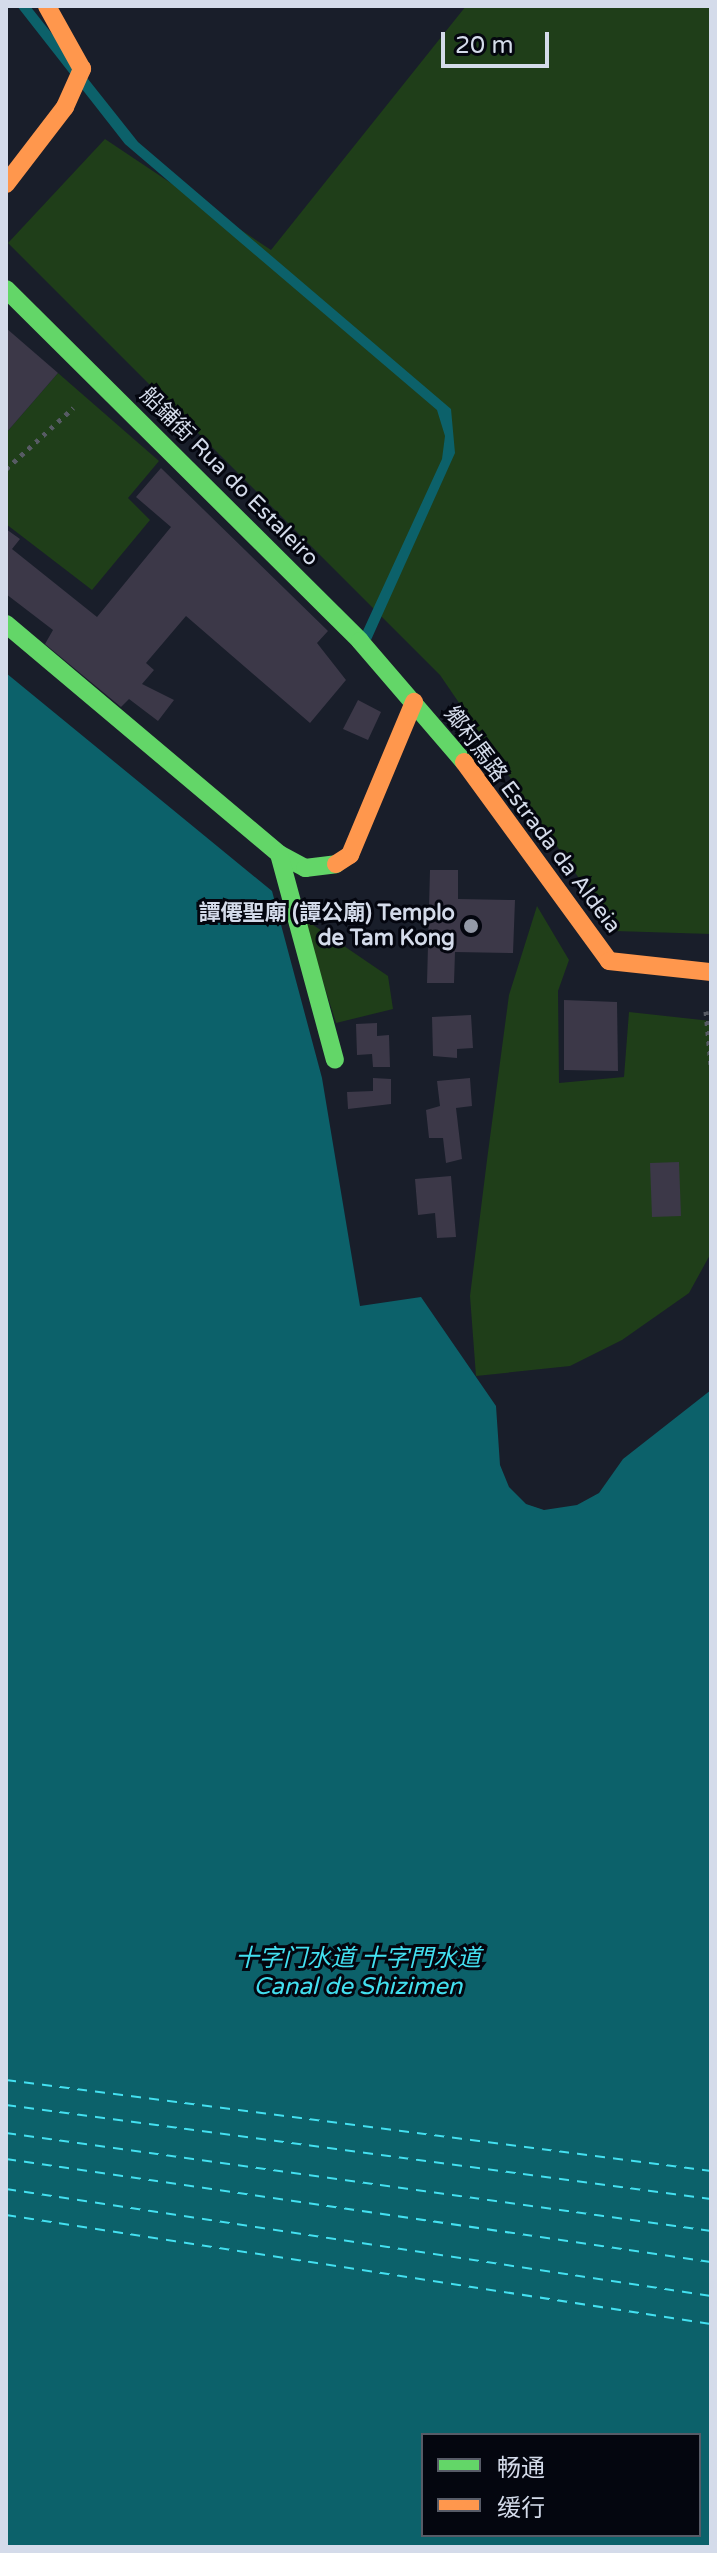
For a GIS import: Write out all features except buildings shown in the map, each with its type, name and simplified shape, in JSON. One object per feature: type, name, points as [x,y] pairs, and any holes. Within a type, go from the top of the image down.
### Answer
[{"type":"street","points":[[6,184],[74,92],[82,69],[75,50],[47,6]]},
{"type":"street","name":"船鋪街 Rua do Estaleiro","points":[[6,289],[414,702]]},
{"type":"street","points":[[6,624],[279,854],[316,869],[350,855],[414,702]]},
{"type":"street","name":"鄉村馬路 Estrada da Aldeia","points":[[414,702],[467,766],[582,935],[609,961],[711,972]]},
{"type":"street","points":[[279,854],[335,1060]]},
{"type":"street","points":[[609,961],[661,987]]},
{"type":"path","points":[[6,469],[100,383]]},
{"type":"path","points":[[705,1000],[711,1066]]},
{"type":"green space","points":[[466,6],[711,6],[711,934],[615,931],[440,675],[8,243],[105,139],[271,250]]},
{"type":"green space","points":[[58,373],[159,461],[128,498],[150,520],[92,590],[6,524],[6,433]]},
{"type":"green space","points":[[537,906],[569,960],[558,991],[559,1083],[624,1077],[629,1012],[711,1021],[711,1253],[689,1293],[622,1340],[570,1366],[476,1376],[470,1296],[487,1160],[509,995]]},
{"type":"green space","points":[[303,918],[388,976],[393,1009],[336,1023]]},
{"type":"water","points":[[17,6],[30,6],[138,142],[451,409],[455,453],[371,640],[362,633],[442,459],[445,436],[437,410],[125,144]]},
{"type":"water","name":"十字门水道 十字門水道 Canal de Shizimen","points":[[6,673],[272,891],[322,1078],[360,1306],[421,1297],[496,1406],[500,1465],[509,1487],[526,1504],[544,1510],[577,1505],[599,1493],[623,1459],[711,1390],[711,2547],[6,2547]]},
{"type":"ferry route","points":[[6,2080],[711,2171]]},
{"type":"ferry route","points":[[6,2105],[711,2199]]},
{"type":"ferry route","points":[[6,2133],[711,2231]]},
{"type":"ferry route","points":[[6,2159],[711,2262]]},
{"type":"ferry route","points":[[6,2189],[711,2296]]},
{"type":"ferry route","points":[[6,2215],[711,2324]]},
{"type":"traffic: fast","points":[[6,289],[360,641],[464,762]]},
{"type":"traffic: fast","points":[[6,624],[279,854],[305,868],[336,864]]},
{"type":"traffic: fast","points":[[279,854],[335,1060]]},
{"type":"traffic: slow","points":[[6,184],[65,107],[82,69],[47,6]]},
{"type":"traffic: slow","points":[[336,864],[350,855],[414,702]]},
{"type":"traffic: slow","points":[[464,762],[609,961],[711,972]]},
{"type":"place","name":"譚僊聖廟 (譚公廟) Templo de Tam Kong","points":[[471,926]]}]
